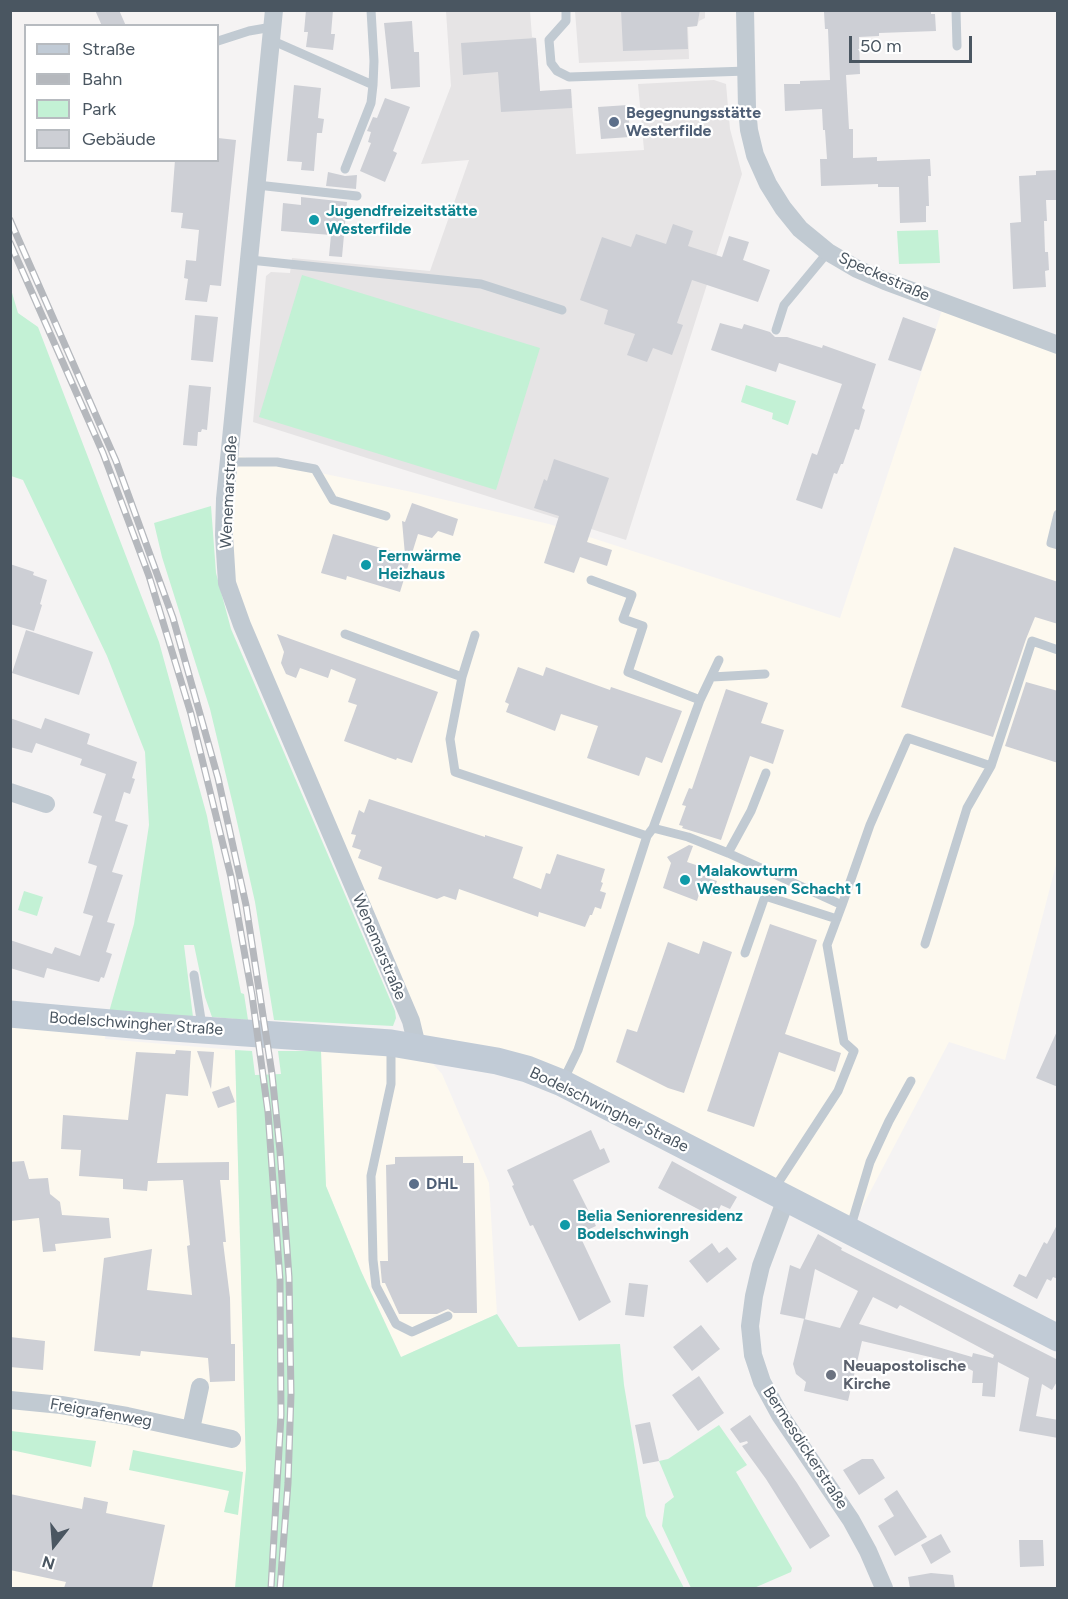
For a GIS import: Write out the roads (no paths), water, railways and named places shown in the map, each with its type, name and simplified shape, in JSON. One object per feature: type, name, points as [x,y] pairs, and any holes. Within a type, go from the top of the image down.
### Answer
[{"type":"street","name":"Speckestraße","points":[[746,10],[749,130],[755,155],[764,176],[783,208],[800,229],[828,252],[857,269],[1058,345]]},
{"type":"street","name":"Wenemarstraße","points":[[273,26],[229,462],[224,535],[227,583],[242,625],[411,1022],[404,1045]]},
{"type":"street","points":[[10,792],[46,804]]},
{"type":"street","name":"Bodelschwingher Straße","points":[[10,1014],[404,1045],[527,1068],[562,1083],[849,1232],[1056,1334]]},
{"type":"street","name":"Bermesdickerstraße","points":[[779,1195],[754,1296],[750,1326],[753,1355],[762,1382],[780,1415],[851,1520],[884,1588]]},
{"type":"street","points":[[190,1429],[200,1387]]},
{"type":"street","name":"Freigrafenweg","points":[[10,1400],[61,1405],[127,1416],[232,1439]]},
{"type":"lane","points":[[345,169],[371,103],[374,61],[371,10]]},
{"type":"lane","points":[[566,10],[566,21],[549,40],[549,46],[551,63],[557,71],[569,77],[747,71]]},
{"type":"lane","points":[[956,10],[957,46]]},
{"type":"lane","points":[[219,41],[273,26],[373,85]]},
{"type":"lane","points":[[257,185],[357,196]]},
{"type":"lane","points":[[776,330],[784,305],[828,252]]},
{"type":"lane","points":[[250,260],[481,284],[562,310]]},
{"type":"lane","points":[[229,462],[268,461],[315,469],[333,500],[386,516]]},
{"type":"lane","points":[[1058,514],[1051,543],[1058,546]]},
{"type":"lane","points":[[591,580],[632,595],[623,619],[643,626],[628,672],[700,700]]},
{"type":"lane","points":[[345,634],[462,677]]},
{"type":"lane","points":[[475,635],[462,677],[450,739],[455,771],[647,836]]},
{"type":"lane","points":[[925,944],[967,808],[991,765],[1032,642],[1058,650]]},
{"type":"lane","points":[[562,1083],[578,1050],[647,836],[653,828],[700,700],[719,660]]},
{"type":"lane","points":[[712,677],[765,674]]},
{"type":"lane","points":[[779,1195],[838,1091],[854,1051],[844,1042],[828,945],[870,825],[908,738],[991,765]]},
{"type":"lane","points":[[728,853],[751,811],[766,772]]},
{"type":"lane","points":[[653,828],[688,837],[728,853],[842,905]]},
{"type":"lane","points":[[745,953],[765,896],[837,919]]},
{"type":"lane","points":[[194,975],[202,1029]]},
{"type":"lane","points":[[404,1045],[391,1084],[372,1176],[373,1260],[376,1286],[396,1324],[412,1332],[448,1316]]},
{"type":"lane","points":[[849,1232],[870,1162],[911,1081]]},
{"type":"railway","points":[[10,220],[116,461],[173,618],[218,778],[246,905],[272,1074],[289,1277],[291,1394],[288,1483],[280,1588]]},
{"type":"railway","points":[[10,243],[103,453],[149,576],[191,714],[231,877],[252,995],[268,1112],[280,1280],[281,1415],[271,1588]]},
{"type":"place","name":"Begegnungsstätte Westerfilde","points":[[614,122]]},
{"type":"place","name":"Jugendfreizeitstätte Westerfilde","points":[[314,220]]},
{"type":"place","name":"Fernwärme Heizhaus","points":[[366,565]]},
{"type":"place","name":"Malakowturm Westhausen Schacht 1","points":[[685,880]]},
{"type":"place","name":"DHL","points":[[414,1184]]},
{"type":"place","name":"Belia Seniorenresidenz Bodelschwingh","points":[[565,1225]]},
{"type":"place","name":"Neuapostolische Kirche","points":[[831,1375]]}]
